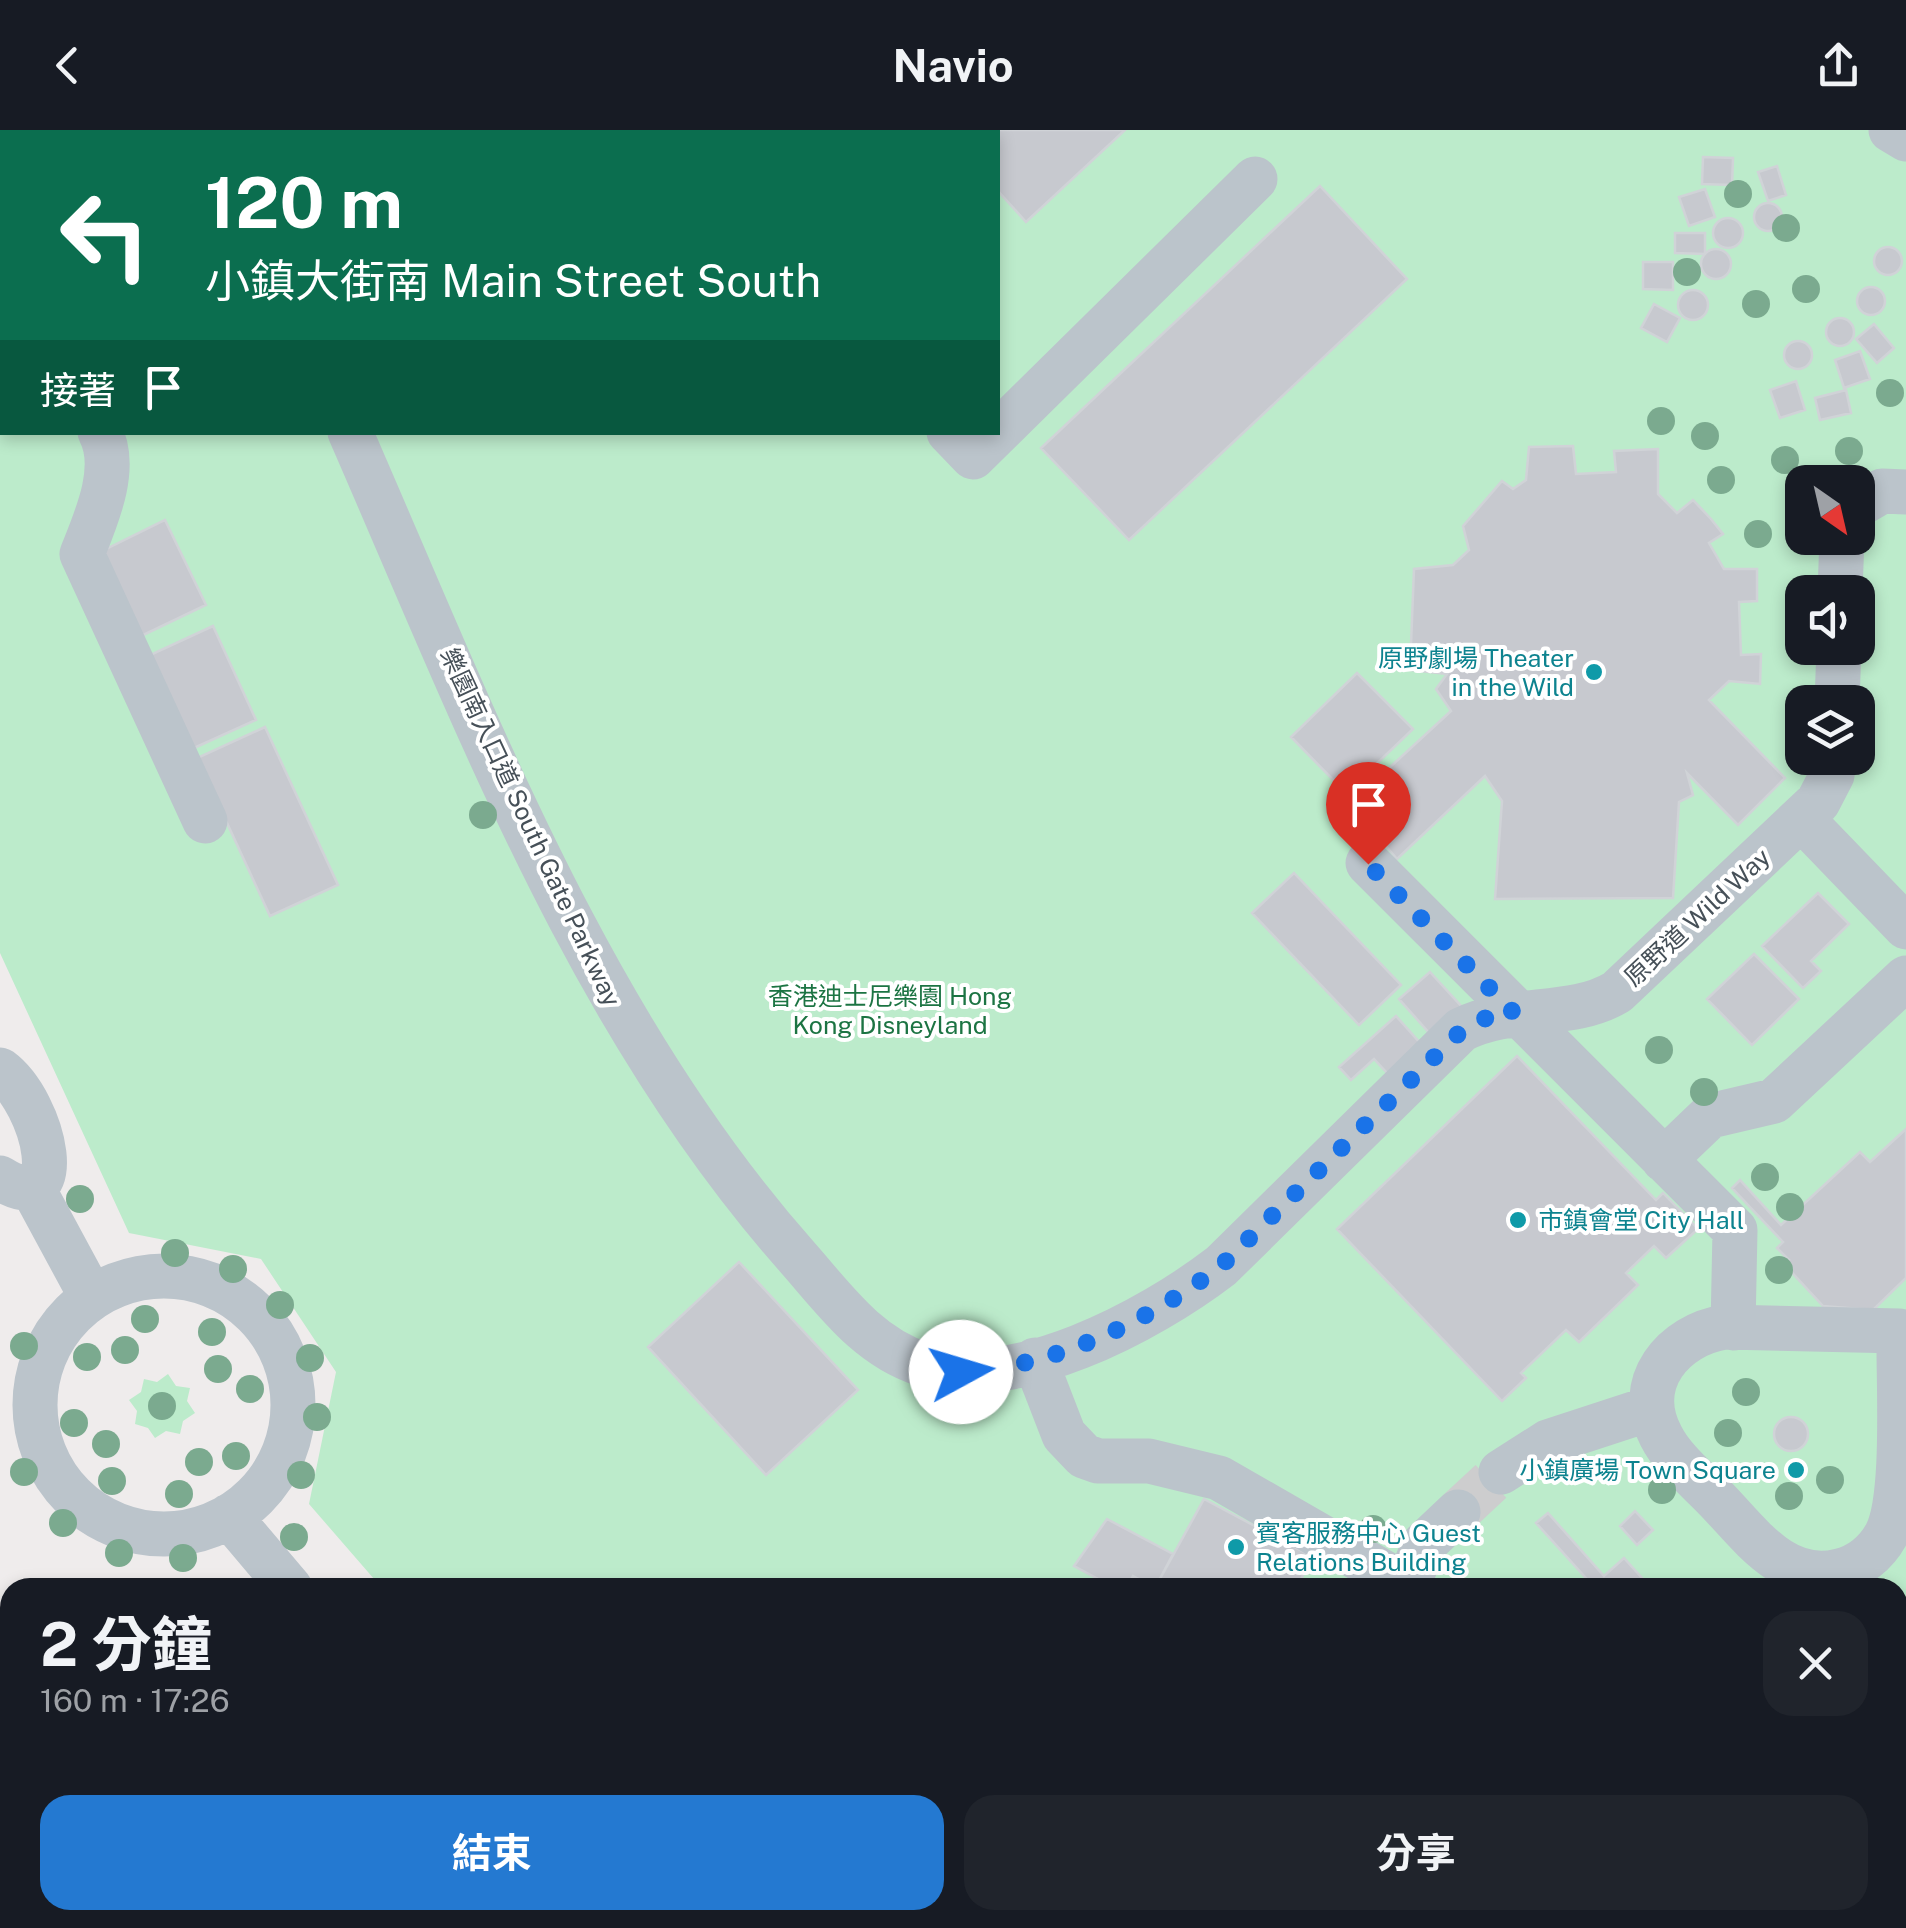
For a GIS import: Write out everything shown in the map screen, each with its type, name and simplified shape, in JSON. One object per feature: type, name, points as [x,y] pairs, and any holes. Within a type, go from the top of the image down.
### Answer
[{"type":"street","points":[[1890,130],[1906,140]]},
{"type":"street","points":[[1000,431],[1256,180]]},
{"type":"street","points":[[102,435],[108,446],[106,479],[82,554],[205,821]]},
{"type":"street","name":"樂園南入口道 South Gate Parkway","points":[[351,435],[584,949],[665,1087],[710,1153],[859,1328],[889,1350],[923,1364],[961,1372],[998,1370],[1108,1333],[1178,1299],[1221,1266],[1462,1030],[1486,1018],[1514,1013]]},
{"type":"street","points":[[952,435],[973,457],[995,435]]},
{"type":"street","points":[[1875,495],[1882,491],[1906,492]]},
{"type":"street","name":"原野道 Wild Way","points":[[1514,1013],[1580,1008],[1617,992],[1802,819],[1826,790],[1830,775]]},
{"type":"street","points":[[1802,819],[1906,927]]},
{"type":"street","points":[[1368,864],[1735,1230],[1733,1328]]},
{"type":"street","points":[[1664,1160],[1710,1116],[1774,1101],[1906,978]]},
{"type":"street","points":[[0,1070],[21,1090],[42,1130],[42,1176],[16,1182],[92,1298]]},
{"type":"street","points":[[142,1278],[197,1280],[246,1304],[280,1347],[294,1400],[284,1454],[270,1479],[230,1516],[186,1532],[140,1533],[111,1524],[85,1508],[63,1487],[46,1461],[34,1402],[39,1371],[50,1343],[68,1318],[92,1298],[142,1278]]},
{"type":"street","points":[[1804,1578],[1766,1551],[1662,1440],[1652,1408],[1657,1374],[1678,1345],[1708,1330],[1902,1328],[1900,1491],[1892,1521],[1874,1551],[1845,1570],[1819,1578]]},
{"type":"street","points":[[1035,1360],[1064,1435],[1084,1456],[1098,1461],[1184,1467],[1219,1478],[1392,1578]]},
{"type":"street","points":[[1501,1472],[1548,1442],[1652,1408]]},
{"type":"street","points":[[1411,1578],[1424,1544],[1458,1512]]},
{"type":"street","points":[[230,1516],[282,1578]]},
{"type":"green space","name":"香港迪士尼樂園 Hong Kong Disneyland","points":[[1000,130],[1906,130],[1906,1578],[1301,1578],[1312,1557],[1204,1499],[1160,1578],[373,1578],[309,1504],[336,1372],[261,1259],[129,1233],[0,953],[0,435],[1000,435]]},
{"type":"green space","points":[[168,1374],[176,1386],[190,1388],[187,1401],[195,1413],[183,1421],[180,1434],[166,1431],[155,1438],[148,1428],[135,1424],[137,1411],[129,1400],[141,1392],[144,1379],[157,1382]]},
{"type":"building","points":[[1000,130],[1125,130],[1026,222],[1000,193]]},
{"type":"building","points":[[1703,157],[1733,158],[1732,185],[1702,184]]},
{"type":"building","points":[[1777,166],[1786,195],[1768,201],[1758,172]]},
{"type":"building","points":[[1320,186],[1407,279],[1129,540],[1041,448]]},
{"type":"building","points":[[1705,189],[1715,217],[1689,226],[1679,197]]},
{"type":"building","points":[[1768,203],[1778,207],[1782,217],[1778,227],[1768,231],[1758,227],[1754,217],[1758,207]]},
{"type":"building","points":[[1728,218],[1738,223],[1743,233],[1738,243],[1728,248],[1718,243],[1713,233],[1718,223]]},
{"type":"building","points":[[1675,233],[1705,233],[1705,254],[1675,253]]},
{"type":"building","points":[[1888,247],[1898,251],[1902,261],[1898,271],[1888,275],[1878,271],[1874,261],[1878,251]]},
{"type":"building","points":[[1716,249],[1726,254],[1731,264],[1726,274],[1716,279],[1706,274],[1701,264],[1706,254]]},
{"type":"building","points":[[1643,262],[1673,262],[1673,290],[1643,289]]},
{"type":"building","points":[[1871,287],[1881,291],[1885,301],[1881,311],[1871,315],[1861,311],[1857,301],[1861,291]]},
{"type":"building","points":[[1693,290],[1703,295],[1708,305],[1703,315],[1693,320],[1683,315],[1678,305],[1683,295]]},
{"type":"building","points":[[1654,304],[1680,318],[1667,342],[1641,328]]},
{"type":"building","points":[[1840,318],[1850,322],[1854,332],[1850,342],[1840,346],[1830,342],[1826,332],[1830,322]]},
{"type":"building","points":[[1874,324],[1894,348],[1877,363],[1856,339]]},
{"type":"building","points":[[1798,341],[1808,345],[1812,355],[1808,365],[1798,369],[1788,365],[1784,355],[1788,345]]},
{"type":"building","points":[[1860,351],[1870,379],[1844,388],[1835,360]]},
{"type":"building","points":[[1796,381],[1805,410],[1780,418],[1770,390]]},
{"type":"building","points":[[1846,390],[1851,413],[1820,420],[1815,398]]},
{"type":"building","name":"原野劇場 Theater in the Wild","points":[[1573,446],[1576,474],[1616,472],[1614,451],[1658,449],[1658,494],[1677,513],[1693,500],[1711,519],[1723,534],[1709,543],[1724,569],[1757,569],[1757,601],[1739,602],[1741,655],[1761,654],[1760,684],[1729,681],[1709,700],[1785,778],[1738,825],[1687,773],[1693,795],[1679,802],[1673,898],[1495,899],[1502,801],[1485,776],[1397,859],[1350,804],[1451,711],[1436,689],[1447,674],[1410,670],[1414,569],[1453,565],[1469,550],[1463,526],[1502,481],[1513,489],[1526,480],[1529,447]]},
{"type":"building","points":[[165,520],[206,605],[137,638],[96,554]]},
{"type":"building","points":[[213,626],[256,720],[194,748],[150,655]]},
{"type":"building","points":[[1357,673],[1413,729],[1346,793],[1291,737]]},
{"type":"building","points":[[265,727],[338,885],[270,916],[197,758]]},
{"type":"building","points":[[1294,873],[1401,985],[1359,1025],[1252,913]]},
{"type":"building","points":[[1818,893],[1849,924],[1811,961],[1821,971],[1803,988],[1762,946]]},
{"type":"building","points":[[1754,954],[1799,999],[1752,1045],[1707,999]]},
{"type":"building","points":[[1430,972],[1462,1007],[1431,1035],[1399,999]]},
{"type":"building","points":[[1396,1016],[1421,1044],[1388,1074],[1374,1059],[1351,1080],[1339,1067]]},
{"type":"building","name":"市鎮會堂 City Hall","points":[[1517,1056],[1656,1200],[1663,1193],[1698,1229],[1666,1258],[1654,1246],[1626,1273],[1638,1285],[1579,1342],[1566,1330],[1521,1373],[1526,1378],[1502,1401],[1337,1229]]},
{"type":"building","points":[[1906,1129],[1906,1278],[1873,1310],[1823,1306],[1784,1264],[1789,1260],[1777,1248],[1783,1242],[1732,1188],[1740,1180],[1781,1225],[1860,1152],[1870,1162]]},
{"type":"building","points":[[739,1262],[858,1390],[766,1475],[648,1347]]},
{"type":"building","points":[[1791,1417],[1803,1422],[1808,1434],[1803,1446],[1791,1451],[1779,1446],[1774,1434],[1779,1422]]},
{"type":"building","name":"賓客服務中心 Guest Relations Building","points":[[1204,1499],[1313,1557],[1301,1578],[1161,1578]]},
{"type":"building","points":[[1635,1511],[1653,1530],[1637,1545],[1620,1526]]},
{"type":"building","points":[[1548,1513],[1604,1576],[1624,1558],[1642,1578],[1586,1578],[1536,1523]]},
{"type":"building","points":[[1107,1519],[1173,1554],[1160,1578],[1096,1578],[1074,1566]]},
{"type":"tunnel","points":[[1458,1512],[1501,1472]]},
{"type":"place","name":"原野劇場 Theater in the Wild","points":[[1594,672]]},
{"type":"place","name":"市鎮會堂 City Hall","points":[[1518,1220]]},
{"type":"place","name":"小鎮廣場 Town Square","points":[[1796,1470]]},
{"type":"place","name":"賓客服務中心 Guest Relations Building","points":[[1236,1547]]},
{"type":"route","points":[[961,1372],[998,1370],[1035,1360],[1108,1333],[1178,1299],[1221,1266],[1462,1030],[1486,1018],[1514,1013],[1368,864]]}]
